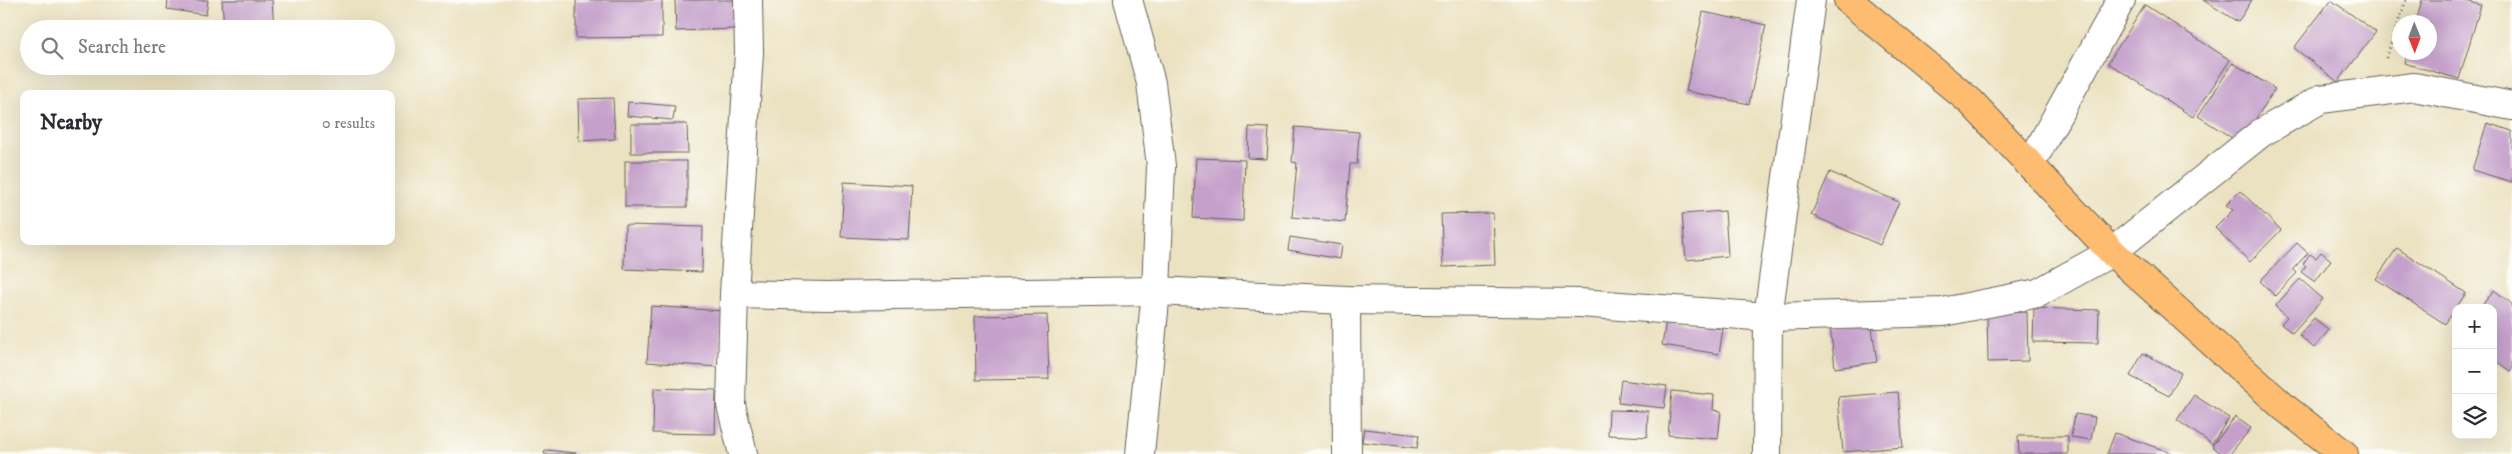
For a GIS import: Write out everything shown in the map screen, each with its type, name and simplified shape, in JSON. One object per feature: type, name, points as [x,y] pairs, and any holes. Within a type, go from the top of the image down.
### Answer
[{"type":"main road","points":[[1848,0],[1971,102],[2112,252],[2285,408],[2344,454]]},
{"type":"street","points":[[743,454],[731,405],[734,294],[749,53],[748,0]]},
{"type":"street","points":[[1128,0],[1151,83],[1161,166],[1156,291],[1140,454]]},
{"type":"street","points":[[1766,454],[1768,317],[1811,0]]},
{"type":"street","points":[[2030,165],[2121,0]]},
{"type":"street","points":[[734,294],[827,296],[1156,291],[1346,300],[1580,303],[1768,317],[1943,312],[2038,293],[2112,252],[2261,133],[2321,99],[2414,87],[2512,106]]},
{"type":"street","points":[[1346,300],[1348,454]]},
{"type":"path","points":[[2374,92],[2406,0]]},
{"type":"building","points":[[168,0],[208,0],[206,15],[167,9]]},
{"type":"building","points":[[222,0],[272,0],[273,20],[223,20]]},
{"type":"building","points":[[576,0],[662,0],[662,37],[576,38]]},
{"type":"building","points":[[675,0],[734,0],[735,29],[676,31]]},
{"type":"building","points":[[2203,0],[2252,0],[2238,22]]},
{"type":"building","points":[[2331,0],[2376,32],[2338,82],[2294,48]]},
{"type":"building","points":[[2422,0],[2462,0],[2481,5],[2459,79],[2404,63],[2405,60],[2437,60],[2437,15],[2418,15]]},
{"type":"building","points":[[2145,5],[2230,60],[2193,117],[2108,63]]},
{"type":"building","points":[[1703,12],[1766,25],[1749,104],[1686,91]]},
{"type":"building","points":[[2233,63],[2275,89],[2240,143],[2198,116]]},
{"type":"building","points":[[613,98],[615,139],[579,141],[578,99]]},
{"type":"building","points":[[628,102],[675,106],[673,120],[627,116]]},
{"type":"building","points":[[2487,123],[2512,131],[2512,182],[2472,170]]},
{"type":"building","points":[[631,124],[687,124],[688,153],[631,153]]},
{"type":"building","points":[[1249,127],[1269,128],[1267,159],[1248,158]]},
{"type":"building","points":[[1295,127],[1359,132],[1357,164],[1350,164],[1345,222],[1292,217],[1297,163],[1292,162]]},
{"type":"building","points":[[1196,158],[1245,160],[1243,221],[1193,218]]},
{"type":"building","points":[[625,161],[687,161],[687,207],[625,207]]},
{"type":"building","points":[[1830,172],[1899,202],[1880,245],[1811,215]]},
{"type":"building","points":[[844,182],[912,186],[909,240],[841,237]]},
{"type":"building","points":[[2240,191],[2281,230],[2250,262],[2215,228],[2233,210],[2226,205]]},
{"type":"building","points":[[1725,211],[1728,256],[1686,260],[1682,214]]},
{"type":"building","points":[[1493,213],[1495,265],[1443,267],[1441,214]]},
{"type":"building","points":[[625,225],[703,227],[702,272],[624,269]]},
{"type":"building","points":[[1290,237],[1342,245],[1340,259],[1288,250]]},
{"type":"building","points":[[2297,243],[2308,253],[2293,269],[2297,273],[2275,296],[2260,281]]},
{"type":"building","points":[[2397,248],[2466,293],[2459,304],[2452,304],[2452,314],[2445,324],[2376,279]]},
{"type":"building","points":[[2321,252],[2331,260],[2315,282],[2301,272],[2306,266],[2303,264],[2310,254],[2316,258]]},
{"type":"building","points":[[2300,279],[2323,299],[2292,333],[2281,324],[2287,317],[2275,306]]},
{"type":"building","points":[[2494,290],[2512,304],[2512,369],[2510,371],[2497,362],[2497,304],[2483,304]]},
{"type":"building","points":[[651,306],[723,311],[718,367],[647,362]]},
{"type":"building","points":[[2034,308],[2099,310],[2098,343],[2033,342]]},
{"type":"building","points":[[2027,312],[2028,361],[1988,362],[1987,313]]},
{"type":"building","points":[[1047,315],[1049,379],[976,380],[975,316]]},
{"type":"building","points":[[2314,318],[2329,330],[2314,348],[2299,335]]},
{"type":"building","points":[[1666,321],[1723,329],[1719,354],[1662,345]]},
{"type":"building","points":[[1871,321],[1877,362],[1835,368],[1830,326]]},
{"type":"building","points":[[2143,353],[2181,373],[2169,396],[2130,376]]},
{"type":"building","points":[[1621,380],[1667,386],[1664,408],[1618,403]]},
{"type":"building","points":[[654,388],[716,390],[715,434],[653,433]]},
{"type":"building","points":[[1672,391],[1714,395],[1713,410],[1721,411],[1718,439],[1668,435]]},
{"type":"building","points":[[1898,392],[1903,447],[1843,452],[1838,397]]},
{"type":"building","points":[[2194,395],[2229,418],[2212,444],[2177,420]]},
{"type":"building","points":[[1609,410],[1648,411],[1647,437],[1608,435]]},
{"type":"building","points":[[2075,414],[2095,417],[2091,440],[2071,437]]},
{"type":"building","points":[[2235,417],[2251,428],[2230,454],[2222,454],[2212,446]]},
{"type":"building","points":[[1364,429],[1419,435],[1417,448],[1362,442]]},
{"type":"building","points":[[2115,433],[2175,454],[2107,454]]},
{"type":"building","points":[[2018,436],[2068,436],[2068,454],[2019,454]]},
{"type":"building","points":[[545,450],[576,453],[576,454],[544,454]]}]
